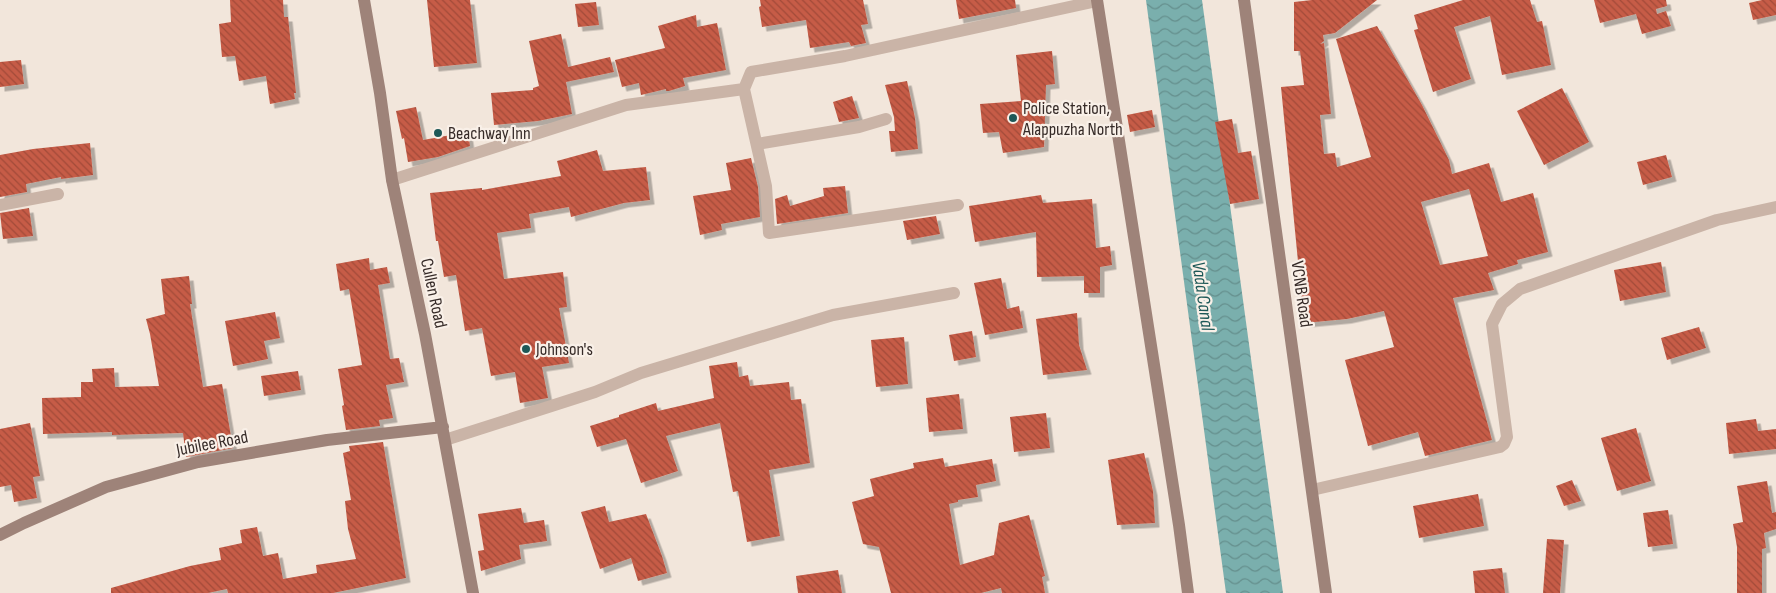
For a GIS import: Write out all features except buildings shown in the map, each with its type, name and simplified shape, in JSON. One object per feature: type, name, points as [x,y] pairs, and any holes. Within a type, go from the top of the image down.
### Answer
[{"type":"main road","name":"Cullen Road","points":[[364,0],[380,92],[392,180],[425,334],[473,593]]},
{"type":"main road","name":"VCNB Road","points":[[1244,0],[1326,593]]},
{"type":"main road","points":[[1097,1],[1188,593]]},
{"type":"main road","name":"Jubilee Road","points":[[0,535],[106,487],[198,462],[327,440],[444,433]]},
{"type":"street","points":[[958,205],[769,234],[766,186],[744,89],[751,72],[845,56],[1097,1]]},
{"type":"street","points":[[392,180],[626,105],[744,89]]},
{"type":"street","points":[[758,144],[859,127],[886,119]]},
{"type":"street","points":[[0,205],[58,194]]},
{"type":"street","points":[[1312,490],[1500,447],[1504,444],[1506,437],[1492,324],[1502,304],[1520,289],[1717,220],[1776,207]]},
{"type":"street","points":[[444,433],[595,392],[641,373],[833,315],[954,293]]},
{"type":"water","name":"Vada Canal","points":[[1146,0],[1202,0],[1283,593],[1226,593]]},
{"type":"place","name":"Police Station, Alappuzha North","points":[[1013,118]]},
{"type":"place","name":"Beachway Inn","points":[[438,133]]},
{"type":"place","name":"Johnson's","points":[[526,349]]}]
